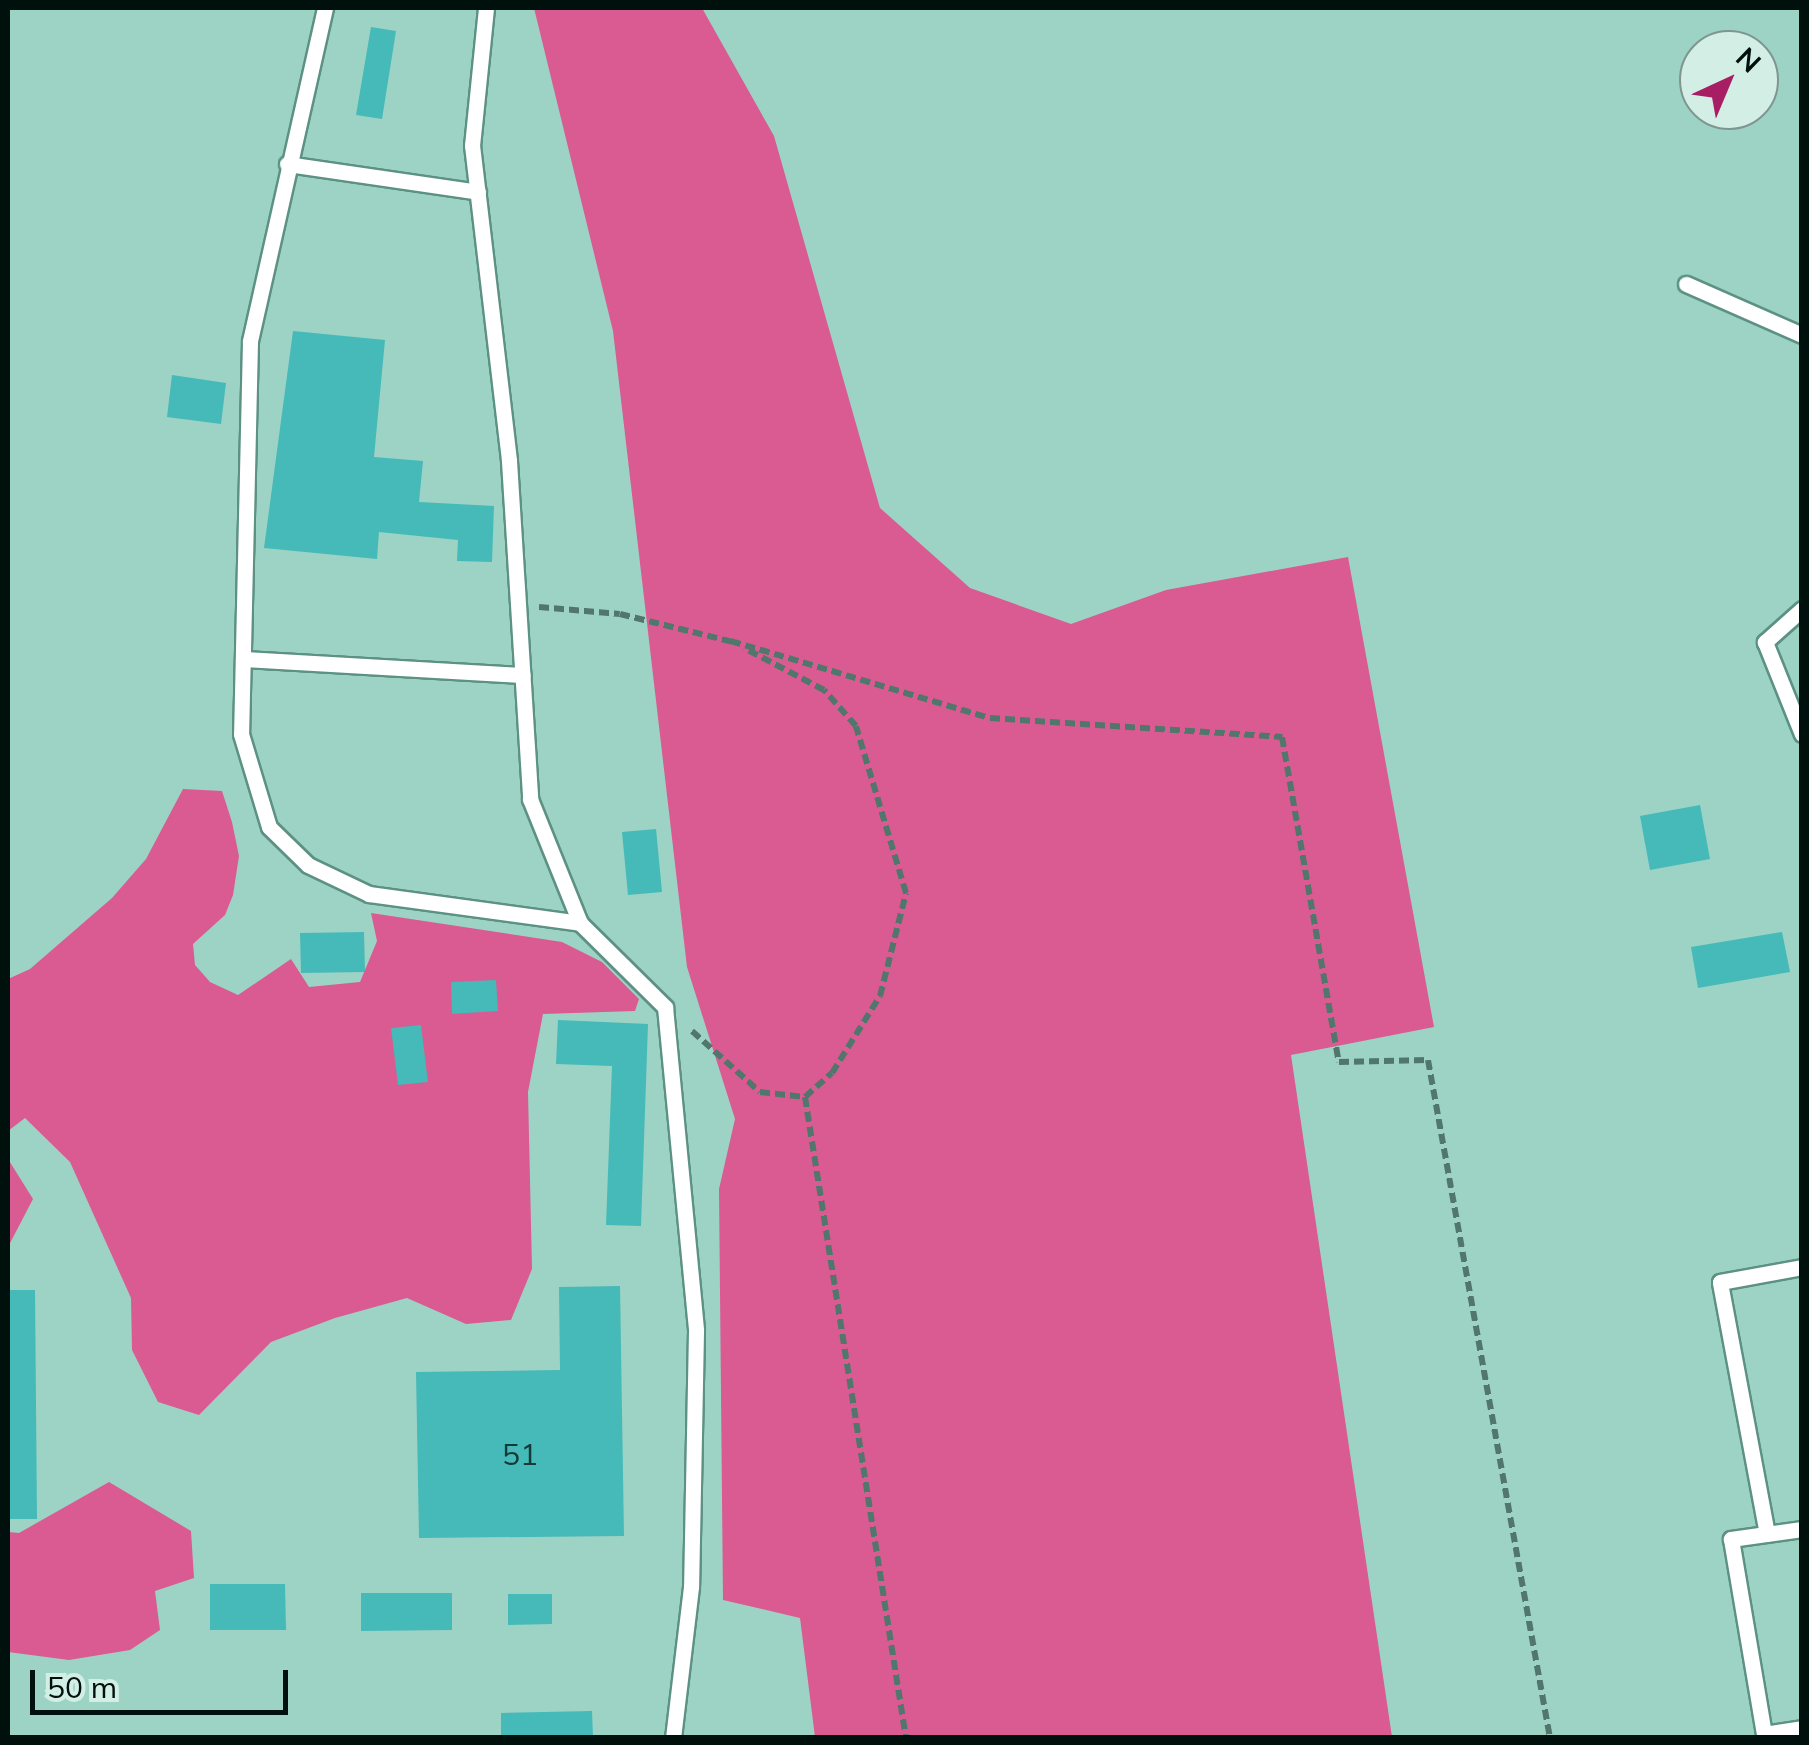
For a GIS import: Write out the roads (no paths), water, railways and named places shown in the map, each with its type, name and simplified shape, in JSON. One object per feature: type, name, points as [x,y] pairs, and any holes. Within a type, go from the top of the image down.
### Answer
[{"type":"lane","points":[[325,8],[250,341],[242,734],[269,827],[308,865],[369,894],[580,923]]},
{"type":"lane","points":[[486,8],[472,145],[518,606],[530,799],[580,923],[665,1007],[696,1330],[691,1587],[674,1738]]},
{"type":"lane","points":[[287,164],[478,192]]},
{"type":"lane","points":[[1686,284],[1802,335]]},
{"type":"lane","points":[[1802,609],[1765,642],[1802,734]]},
{"type":"lane","points":[[243,659],[522,675]]},
{"type":"lane","points":[[1766,1534],[1720,1282],[1802,1267]]},
{"type":"lane","points":[[1802,1529],[1731,1540],[1764,1734],[1802,1728]]}]
